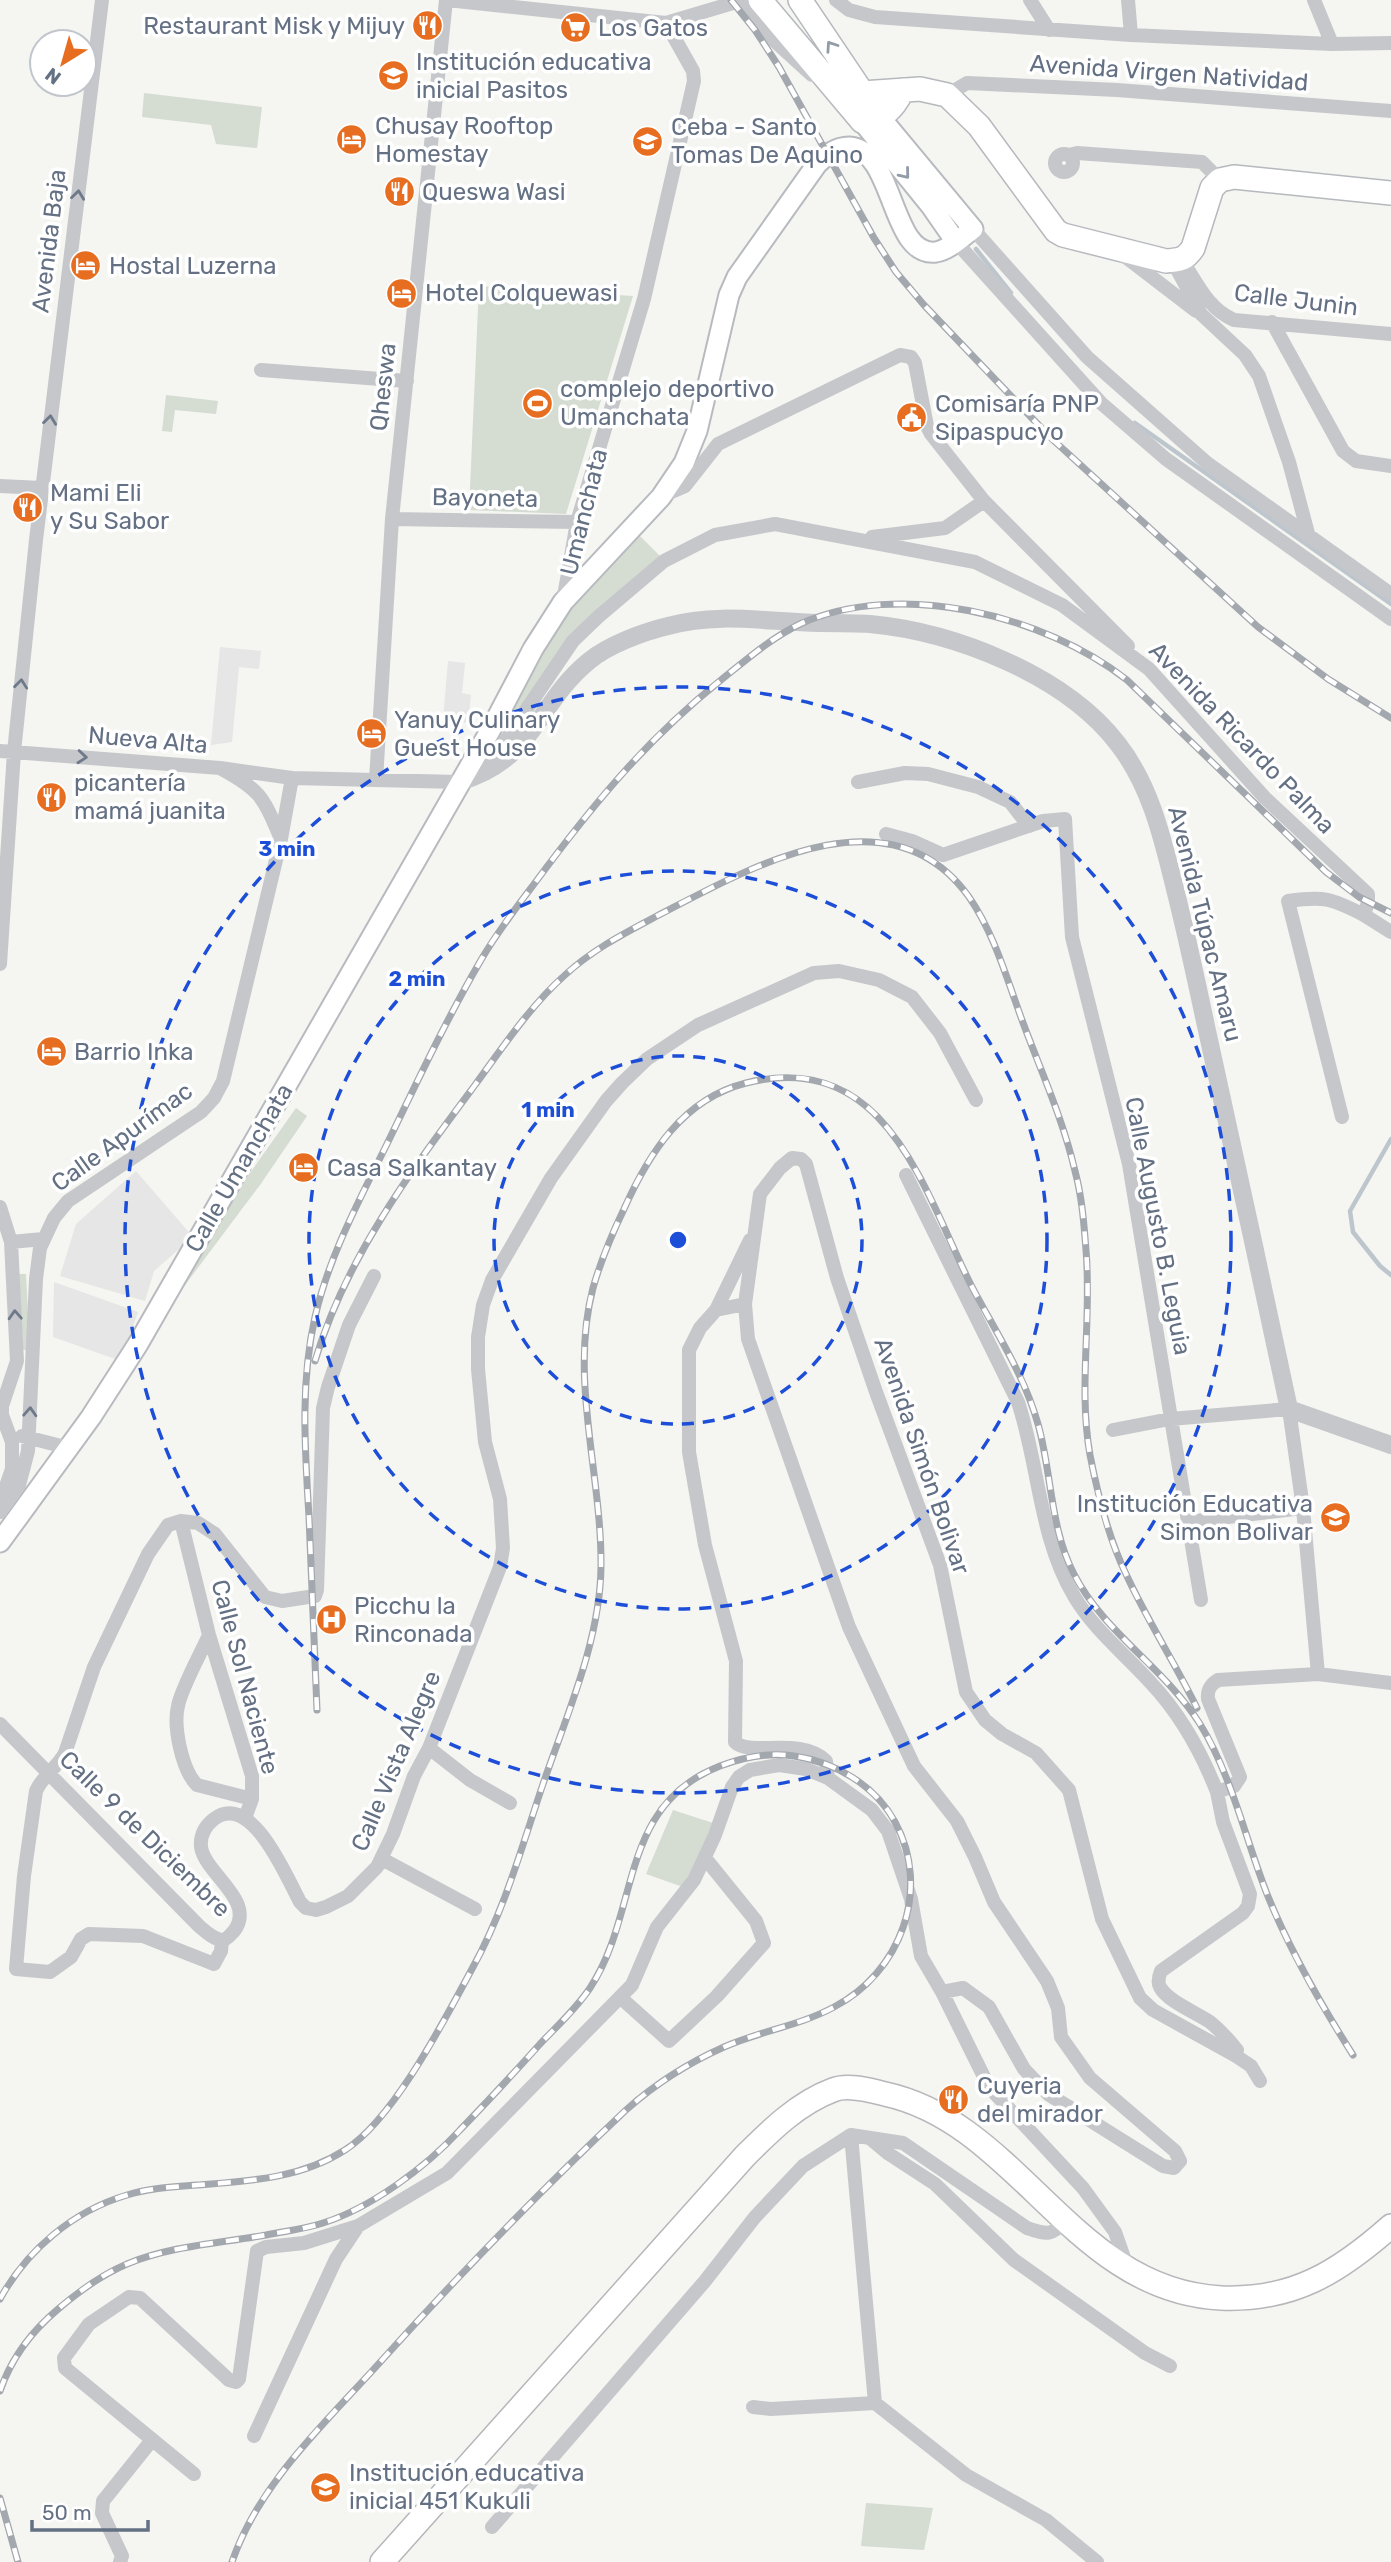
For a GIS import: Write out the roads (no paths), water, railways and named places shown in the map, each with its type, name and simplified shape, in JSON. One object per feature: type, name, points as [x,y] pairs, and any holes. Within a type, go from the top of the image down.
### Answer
[{"type":"main road","points":[[800,0],[863,109],[956,242]]},
{"type":"main road","points":[[563,602],[661,497],[684,463],[696,431],[729,295],[737,277],[828,154],[839,148],[853,147],[871,158],[906,233],[919,249],[934,252],[956,242],[973,229],[863,109],[746,1]]},
{"type":"main road","points":[[863,109],[903,90],[934,90],[947,95],[979,126],[1056,231],[1166,261],[1177,260],[1193,248],[1212,188],[1220,180],[1234,177],[1391,193]]},
{"type":"main road","name":"Umanchata","points":[[459,782],[490,731],[533,649],[563,602]]},
{"type":"main road","name":"Calle Umanchata","points":[[0,1542],[69,1448],[138,1344],[459,782]]},
{"type":"main road","points":[[382,2562],[726,2177],[778,2124],[835,2089],[867,2090],[921,2104],[952,2121],[1101,2253],[1128,2271],[1189,2293],[1215,2297],[1260,2297],[1283,2292],[1318,2280],[1357,2255],[1391,2226]]},
{"type":"street","name":"Avenida Baja","points":[[0,964],[7,751],[102,0]]},
{"type":"street","points":[[447,0],[666,23],[746,1]]},
{"type":"street","name":"Qheswa","points":[[376,780],[392,519],[447,0]]},
{"type":"street","points":[[836,0],[849,10],[875,17],[1131,35],[1332,44],[1391,43]]},
{"type":"street","points":[[1030,0],[1049,30]]},
{"type":"street","points":[[1128,0],[1131,35]]},
{"type":"street","points":[[1314,0],[1332,44]]},
{"type":"street","name":"Umanchata","points":[[563,602],[577,523],[644,299],[694,81],[693,71],[666,23]]},
{"type":"street","name":"Avenida Virgen Natividad","points":[[947,95],[967,83],[1117,90],[1391,111]]},
{"type":"street","points":[[1069,155],[1077,153],[1202,162],[1220,180]]},
{"type":"street","points":[[973,229],[1087,357],[1207,463],[1391,594]]},
{"type":"street","points":[[956,242],[1101,403],[1166,459],[1391,620]]},
{"type":"street","points":[[1113,248],[1200,314],[1245,355],[1259,376],[1289,462],[1309,537]]},
{"type":"street","points":[[1177,260],[1200,314]]},
{"type":"street","name":"Calle Junin","points":[[1177,260],[1219,314],[1234,320],[1391,334]]},
{"type":"street","points":[[1272,322],[1337,443],[1349,456],[1368,464],[1391,466]]},
{"type":"street","points":[[661,497],[685,486],[718,444],[900,355],[911,357],[915,363],[928,429],[984,500],[1102,617],[1149,669]]},
{"type":"street","points":[[261,370],[407,381]]},
{"type":"street","points":[[0,486],[42,488]]},
{"type":"street","points":[[857,539],[944,528],[984,500]]},
{"type":"street","name":"Bayoneta","points":[[392,519],[577,523]]},
{"type":"street","name":"Avenida Ricardo Palma","points":[[482,775],[573,642],[598,617],[664,561],[715,535],[775,524],[975,562],[1062,605],[1149,669],[1265,798],[1368,894],[1364,915]]},
{"type":"street","name":"Avenida Túpac Amaru","points":[[459,782],[482,775],[504,761],[527,740],[562,689],[590,660],[633,637],[670,625],[724,617],[868,624],[911,631],[970,648],[1028,671],[1073,700],[1105,728],[1121,747],[1159,824],[1187,934],[1289,1409],[1303,1508],[1318,1674]]},
{"type":"street","name":"Nueva Alta","points":[[7,751],[220,768],[292,778],[459,782]]},
{"type":"street","points":[[220,768],[249,783],[266,804],[281,839]]},
{"type":"street","points":[[858,782],[905,773],[928,774],[978,787],[1010,802],[1029,826],[943,855],[912,841],[887,834]]},
{"type":"street","name":"Calle Apurímac","points":[[0,1512],[19,1485],[24,1472],[36,1279],[43,1238],[68,1201],[201,1112],[214,1098],[223,1081],[281,839],[292,778]]},
{"type":"street","name":"Calle Augusto B. Leguia","points":[[1029,826],[1043,821],[1065,819],[1072,937],[1129,1164],[1201,1600]]},
{"type":"street","points":[[1342,1117],[1288,901],[1317,897],[1336,901],[1391,932]]},
{"type":"street","name":"Calle Vista Alegre","points":[[245,1818],[258,1830],[306,1908],[326,1908],[348,1896],[364,1882],[382,1859],[409,1787],[429,1748],[494,1586],[503,1548],[500,1499],[485,1442],[480,1406],[478,1337],[484,1305],[492,1280],[551,1178],[622,1083],[647,1059],[698,1025],[814,973],[839,971],[879,980],[912,998],[940,1033],[976,1100]]},
{"type":"street","name":"Avenida Simón Bolivar","points":[[755,1230],[760,1194],[780,1168],[792,1158],[801,1159],[806,1164],[837,1278],[876,1392],[940,1565],[966,1692],[985,1720],[1002,1734],[1036,1753],[1069,1790],[1102,1919],[1140,1998],[1153,2010],[1251,2066],[1260,2081]]},
{"type":"street","points":[[906,1175],[1018,1402],[1027,1431],[1052,1549],[1066,1581],[1081,1609],[1175,1711],[1195,1744],[1217,1792],[1223,1822],[1250,1894],[1248,1906],[1243,1913],[1161,1971],[1158,1978],[1160,1987],[1172,1999],[1211,2023],[1231,2041],[1237,2050],[1236,2056]]},
{"type":"street","points":[[0,1207],[11,1242],[18,1361],[6,1381],[2,1406],[4,1426],[12,1442],[12,1469],[0,1504]]},
{"type":"street","points":[[755,1230],[745,1304],[748,1339],[849,1627],[914,1766],[957,1821],[994,1902],[1047,1981],[1058,2008],[1061,2037],[1090,2078],[1175,2151],[1180,2161],[1174,2168],[1163,2166],[1048,2094],[1024,2069],[989,2007],[963,1989],[942,1992]]},
{"type":"street","points":[[755,1230],[716,1310],[700,1328],[688,1350],[689,1452],[705,1545],[736,1661],[737,1706],[734,1738],[737,1745],[744,1748],[792,1747],[815,1753],[825,1761],[828,1778]]},
{"type":"street","points":[[11,1242],[43,1238]]},
{"type":"street","points":[[222,1940],[221,1951],[214,1964],[143,1936],[89,1934],[80,1939],[71,1957],[50,1972],[16,1969],[16,1949],[36,1791],[41,1779],[60,1763],[65,1753],[94,1667],[148,1554],[159,1535],[169,1525],[181,1521],[198,1523],[215,1534],[265,1597],[282,1601],[315,1596],[323,1408],[349,1325],[374,1276]]},
{"type":"street","points":[[716,1310],[745,1304]]},
{"type":"street","points":[[6,1381],[31,1386]]},
{"type":"street","points":[[1113,1430],[1170,1419],[1289,1409],[1391,1445]]},
{"type":"street","points":[[4,1426],[28,1438],[69,1448]]},
{"type":"street","points":[[1187,1522],[1303,1508]]},
{"type":"street","name":"Calle Sol Naciente","points":[[181,1521],[209,1635],[252,1776],[252,1799],[245,1818]]},
{"type":"street","points":[[209,1635],[177,1706],[178,1738],[186,1765],[197,1785],[252,1799]]},
{"type":"street","points":[[1217,1792],[1234,1786],[1240,1777],[1208,1699],[1212,1684],[1218,1681],[1318,1674],[1391,1684]]},
{"type":"street","name":"Calle 9 de Diciembre","points":[[0,1724],[199,1926],[211,1936],[222,1940],[233,1933],[240,1917],[236,1901],[204,1859],[202,1834],[208,1824],[218,1816],[230,1814],[245,1818]]},
{"type":"street","points":[[429,1748],[470,1780],[510,1803]]},
{"type":"street","points":[[194,2474],[65,2368],[64,2358],[89,2324],[129,2297],[140,2298],[229,2380],[236,2382],[239,2379],[257,2251],[265,2247],[304,2243],[358,2226],[447,2173],[621,1998],[636,1978],[657,1927],[670,1907],[690,1886],[705,1858],[732,1787],[743,1773],[758,1768],[779,1765],[806,1769],[828,1778],[872,1810],[888,1831],[911,1899],[921,1956],[989,2087],[1083,2188],[1115,2232],[1128,2271]]},
{"type":"street","points":[[621,1998],[669,2041],[717,1996],[764,1943],[756,1921],[705,1858]]},
{"type":"street","points":[[382,1859],[475,1909]]},
{"type":"street","points":[[492,2526],[705,2281],[755,2217],[803,2166],[851,2135],[903,2143],[1027,2228],[1046,2234],[1056,2231],[1065,2221]]},
{"type":"street","points":[[851,2135],[875,2403]]},
{"type":"street","points":[[870,2138],[935,2184],[1014,2260],[1144,2353],[1170,2367]]},
{"type":"street","points":[[254,2435],[335,2259],[358,2226]]},
{"type":"street","points":[[753,2407],[771,2409],[875,2403],[966,2475],[1046,2520],[1097,2562]]},
{"type":"street","points":[[120,2562],[122,2556],[102,2513],[103,2501],[152,2440]]},
{"type":"waterway","points":[[976,249],[1011,293]]},
{"type":"waterway","points":[[1135,423],[1391,604]]},
{"type":"waterway","points":[[1391,1139],[1350,1211],[1353,1232],[1380,1266],[1391,1275]]},
{"type":"railway","points":[[731,0],[779,67],[874,238],[896,272],[924,305],[1051,438],[1258,627],[1328,679],[1391,718]]},
{"type":"railway","points":[[317,1710],[305,1392],[315,1317],[336,1251],[443,1029],[504,924],[566,842],[649,745],[696,701],[759,650],[800,624],[839,611],[881,605],[925,605],[970,611],[1013,622],[1055,638],[1093,657],[1127,680],[1326,872],[1359,897],[1391,913]]},
{"type":"railway","points":[[315,1361],[344,1286],[404,1183],[529,1013],[575,966],[631,930],[731,878],[773,860],[816,847],[858,842],[899,846],[936,864],[969,897],[978,911],[999,957],[1058,1113],[1077,1181],[1083,1220],[1087,1276],[1085,1404],[1096,1486],[1120,1560],[1197,1708]]},
{"type":"railway","points":[[0,2299],[24,2264],[53,2235],[70,2222],[107,2202],[152,2189],[273,2177],[328,2160],[345,2150],[382,2116],[417,2066],[473,1967],[504,1900],[589,1650],[601,1567],[584,1357],[586,1322],[600,1267],[634,1188],[671,1131],[686,1115],[704,1102],[746,1083],[794,1078],[833,1086],[866,1106],[893,1135],[916,1170],[971,1285],[1017,1370],[1032,1406],[1043,1443],[1060,1538],[1074,1574],[1101,1614],[1170,1685],[1200,1724],[1221,1765],[1267,1894],[1286,1936],[1317,1996],[1353,2055]]},
{"type":"railway","points":[[0,2391],[16,2357],[39,2327],[73,2297],[108,2273],[160,2253],[323,2223],[378,2197],[431,2158],[566,2017],[590,1988],[606,1958],[647,1834],[663,1807],[687,1784],[729,1763],[775,1755],[794,1756],[824,1764],[865,1786],[877,1797],[895,1822],[906,1848],[910,1875],[909,1901],[903,1927],[892,1951],[877,1973],[857,1992],[821,2014],[738,2041],[698,2060],[660,2083],[626,2110],[497,2237],[312,2436],[292,2459],[258,2508],[243,2534],[232,2562]]},
{"type":"railway","points":[[0,2498],[18,2562]]},
{"type":"place","name":"Restaurant Misk y Mijuy","points":[[428,26]]},
{"type":"place","name":"Los Gatos","points":[[575,28]]},
{"type":"place","name":"Institución educativa inicial Pasitos","points":[[393,76]]},
{"type":"place","name":"Chusay Rooftop Homestay","points":[[352,140]]},
{"type":"place","name":"Ceba - Santo Tomas De Aquino","points":[[648,141]]},
{"type":"place","name":"Queswa Wasi","points":[[399,192]]},
{"type":"place","name":"Hostal Luzerna","points":[[86,266]]},
{"type":"place","name":"Hotel Colquewasi","points":[[402,293]]},
{"type":"place","name":"complejo deportivo Umanchata","points":[[537,403]]},
{"type":"place","name":"Comisaría PNP Sipaspucyo","points":[[912,418]]},
{"type":"place","name":"Mami Eli y Su Sabor","points":[[27,507]]},
{"type":"place","name":"Yanuy Culinary Guest House","points":[[371,734]]},
{"type":"place","name":"picantería mamá juanita","points":[[51,797]]},
{"type":"place","name":"Barrio Inka","points":[[51,1052]]},
{"type":"place","name":"Casa Salkantay","points":[[304,1168]]},
{"type":"place","name":"Institución Educativa Simon Bolivar","points":[[1336,1518]]},
{"type":"place","name":"Picchu la Rinconada","points":[[331,1620]]},
{"type":"place","name":"Cuyeria del mirador","points":[[954,2100]]},
{"type":"place","name":"Institución educativa inicial 451 Kukuli","points":[[326,2487]]}]
